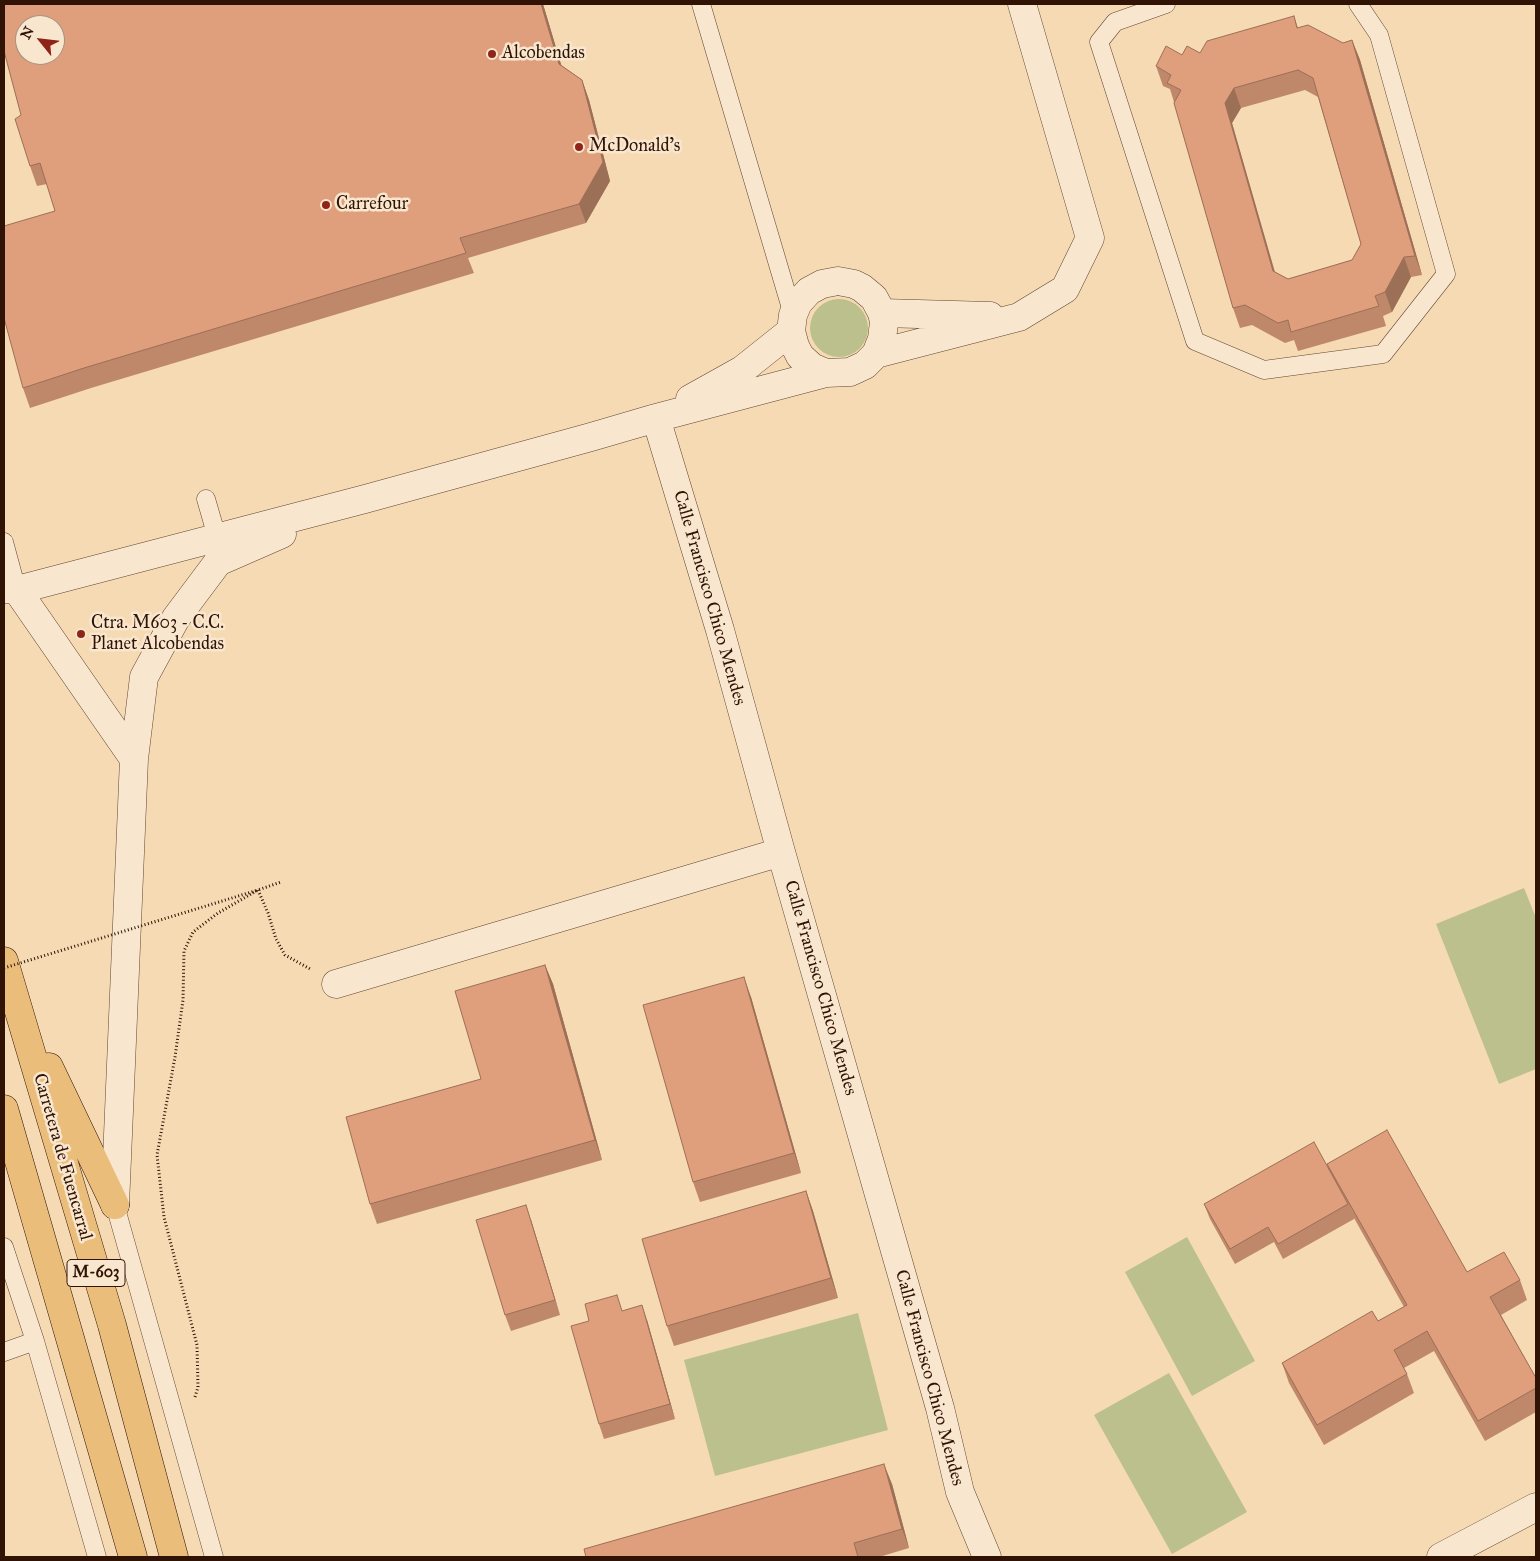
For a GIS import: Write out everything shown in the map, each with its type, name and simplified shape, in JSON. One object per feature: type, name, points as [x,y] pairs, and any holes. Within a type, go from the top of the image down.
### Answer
[{"type":"highway","name":"Carretera de Fuencarral","points":[[4,960],[8,979],[112,1325],[174,1557]]},
{"type":"highway","points":[[8,979],[115,1205]]},
{"type":"highway","name":"M-603","points":[[4,1109],[133,1557]]},
{"type":"street","points":[[876,354],[1019,317],[1065,289],[1090,238],[1022,4]]},
{"type":"street","points":[[134,759],[11,589],[365,499],[826,373],[850,372],[865,365],[876,354],[882,338],[884,322],[882,313],[874,298],[862,288],[838,281],[822,284],[809,291],[798,303],[792,323],[795,346],[800,356],[812,367],[826,373]]},
{"type":"street","points":[[882,313],[934,313],[1019,317]]},
{"type":"street","points":[[656,418],[742,370],[792,323]]},
{"type":"street","name":"Calle Francisco Chico Mendes","points":[[656,418],[720,630],[781,852],[940,1408],[960,1492],[986,1557]]},
{"type":"street","points":[[115,1205],[134,759],[144,677],[176,618],[218,562],[365,499]]},
{"type":"street","points":[[336,984],[781,852]]},
{"type":"street","points":[[1441,1557],[1536,1507]]},
{"type":"lane","points":[[701,4],[792,323]]},
{"type":"lane","points":[[1166,4],[1115,22],[1099,42],[1195,341],[1264,370],[1383,354],[1446,274],[1379,35],[1358,4]]},
{"type":"lane","points":[[206,499],[217,537]]},
{"type":"lane","points":[[4,542],[11,589]]},
{"type":"lane","points":[[115,1205],[214,1557]]},
{"type":"lane","points":[[4,1247],[36,1341],[97,1557]]},
{"type":"lane","points":[[4,1352],[36,1341]]},
{"type":"path","points":[[8,979],[282,882]]},
{"type":"path","points":[[258,890],[268,913],[276,940],[285,955],[336,984]]},
{"type":"path","points":[[193,1406],[198,1387],[197,1346],[164,1217],[157,1155],[175,1057],[183,1000],[184,951],[193,932],[218,913],[258,890]]},
{"type":"green space","points":[[839,299],[850,301],[860,307],[866,317],[868,328],[866,339],[860,349],[850,355],[839,357],[828,355],[818,349],[812,339],[810,328],[812,317],[818,307],[828,301]]},
{"type":"green space","points":[[1524,888],[1536,918],[1536,1069],[1499,1084],[1436,924]]},
{"type":"green space","points":[[1187,1237],[1255,1361],[1192,1396],[1125,1272]]},
{"type":"green space","points":[[858,1313],[888,1430],[715,1476],[684,1360]]},
{"type":"green space","points":[[1169,1373],[1247,1512],[1172,1554],[1094,1415]]},
{"type":"building","name":"Carrefour","points":[[4,4],[541,4],[559,64],[582,80],[603,162],[579,204],[460,238],[466,253],[23,388],[4,318],[4,226],[55,211],[40,163],[30,166],[15,119],[21,115],[4,51]]},
{"type":"building","points":[[1294,16],[1297,28],[1308,25],[1343,43],[1352,40],[1415,256],[1404,257],[1385,292],[1375,296],[1379,306],[1291,332],[1288,320],[1278,323],[1245,305],[1233,308],[1174,103],[1181,90],[1167,83],[1171,75],[1156,66],[1166,46],[1182,55],[1187,46],[1200,53],[1207,41]],"holes":[[[1298,70],[1313,78],[1361,244],[1352,260],[1288,279],[1273,271],[1225,103],[1234,88]]]},
{"type":"building","points":[[545,965],[595,1140],[370,1204],[346,1117],[481,1079],[455,991]]},
{"type":"building","points":[[744,977],[794,1153],[693,1182],[643,1005]]},
{"type":"building","points":[[1387,1130],[1467,1272],[1504,1252],[1520,1280],[1490,1297],[1536,1378],[1536,1388],[1478,1421],[1427,1331],[1394,1350],[1407,1374],[1317,1425],[1282,1363],[1372,1311],[1378,1321],[1407,1305],[1327,1164]]},
{"type":"building","points":[[1314,1142],[1348,1204],[1278,1244],[1268,1227],[1230,1249],[1204,1204]]},
{"type":"building","points":[[806,1191],[831,1278],[667,1326],[642,1239]]},
{"type":"building","points":[[526,1205],[555,1300],[505,1315],[476,1220]]},
{"type":"building","points":[[617,1295],[622,1311],[642,1305],[670,1404],[599,1424],[571,1326],[589,1321],[585,1304]]},
{"type":"building","points":[[884,1464],[902,1529],[854,1543],[858,1557],[586,1557],[584,1549]]},
{"type":"place","name":"Alcobendas","points":[[492,54]]},
{"type":"place","name":"McDonald's","points":[[579,147]]},
{"type":"place","name":"Carrefour","points":[[326,205]]},
{"type":"place","name":"Ctra. M603 - C.C. Planet Alcobendas","points":[[81,634]]}]
